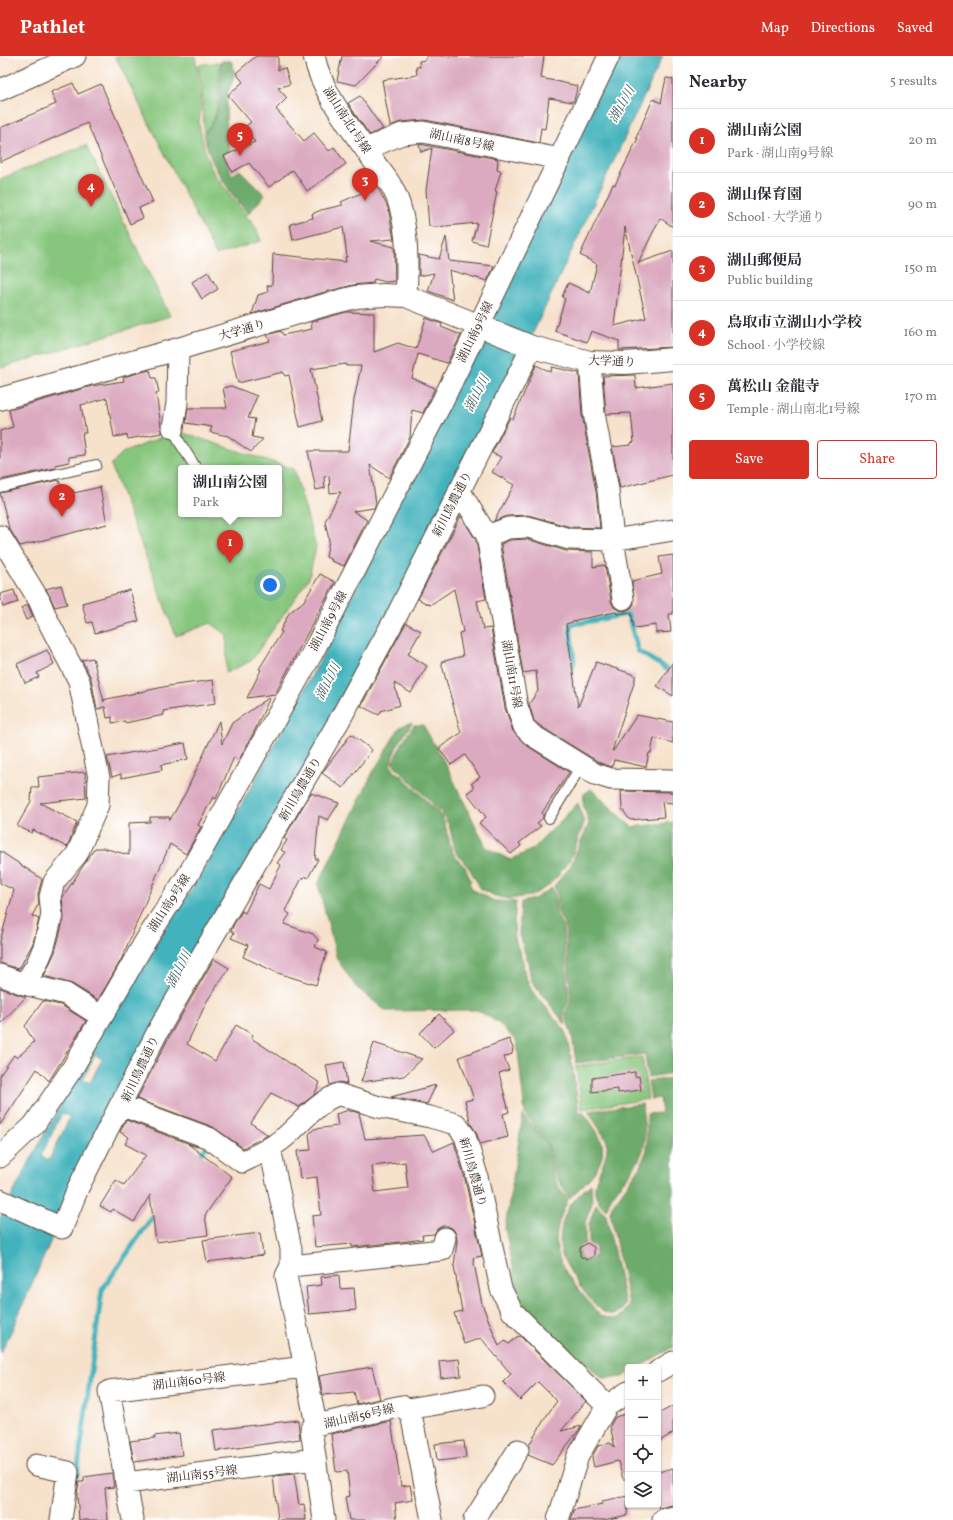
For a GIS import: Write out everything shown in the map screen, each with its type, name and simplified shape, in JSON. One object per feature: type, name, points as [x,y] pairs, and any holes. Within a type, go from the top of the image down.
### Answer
[{"type":"street","points":[[0,90],[76,56]]},
{"type":"street","name":"湖山南北1号線","points":[[314,56],[319,76],[394,191],[400,210],[406,247],[406,296]]},
{"type":"street","name":"湖山南9号線","points":[[0,1157],[34,1125],[72,1069],[146,940],[188,875],[314,650],[480,326],[609,56]]},
{"type":"street","name":"湖山南8号線","points":[[366,149],[402,134],[423,132],[560,159]]},
{"type":"street","name":"大学通り","points":[[0,399],[356,297],[384,295],[406,296],[531,346],[590,362],[624,363],[673,359]]},
{"type":"street","name":"新川鳥農通り","points":[[531,346],[398,613],[339,721],[159,1029],[120,1105],[209,1138],[242,1162],[270,1148],[284,1138],[324,1100],[338,1094],[380,1107],[456,1124],[465,1136],[476,1172],[501,1289],[512,1311],[607,1406]]},
{"type":"street","points":[[173,428],[177,403],[178,349]]},
{"type":"street","points":[[590,362],[594,413],[608,490],[613,540],[623,599]]},
{"type":"street","name":"湖山南11号線","points":[[459,490],[487,536],[517,706],[524,727],[540,742],[596,774],[611,779],[673,780]]},
{"type":"street","points":[[487,536],[508,528],[528,526],[569,538],[613,540],[673,530]]},
{"type":"street","points":[[0,536],[39,600],[47,619],[79,681],[99,778],[98,805],[77,854],[54,882],[50,897],[52,915],[44,947],[36,966],[24,984]]},
{"type":"street","points":[[0,975],[24,984],[66,994],[102,1017]]},
{"type":"street","points":[[0,1200],[62,1228],[78,1188],[120,1105]]},
{"type":"street","points":[[270,1148],[291,1250],[291,1266],[286,1276],[316,1425]]},
{"type":"street","points":[[291,1266],[442,1250],[445,1238]]},
{"type":"street","points":[[661,1369],[673,1362]]},
{"type":"street","name":"湖山南60号線","points":[[126,1483],[109,1390],[304,1367]]},
{"type":"street","points":[[555,1520],[578,1456],[607,1406],[625,1394]]},
{"type":"street","points":[[408,1409],[484,1396]]},
{"type":"street","name":"湖山南56号線","points":[[324,1520],[312,1429],[316,1425],[402,1406],[408,1409],[411,1414],[432,1520]]},
{"type":"street","points":[[474,1520],[518,1450]]},
{"type":"street","name":"湖山南55号線","points":[[126,1483],[315,1459]]},
{"type":"street","points":[[36,1465],[68,1472],[61,1520]]},
{"type":"street","points":[[126,1483],[133,1520]]},
{"type":"street","points":[[663,1520],[673,1517]]},
{"type":"lane","points":[[173,428],[180,443],[194,465]]},
{"type":"lane","points":[[0,487],[96,465]]},
{"type":"lane","points":[[549,818],[581,766]]},
{"type":"green space","points":[[115,56],[195,56],[201,106],[199,124],[206,156],[214,174],[256,228],[261,241],[216,255]]},
{"type":"green space","points":[[222,61],[231,61],[234,72],[226,105],[230,151],[223,154],[232,175],[240,170],[265,195],[248,214],[227,187],[215,167],[210,157],[204,134],[216,115],[218,107]]},
{"type":"green space","points":[[221,62],[215,116],[204,133],[202,89],[198,65]]},
{"type":"green space","points":[[86,145],[170,316],[2,368],[0,362],[0,179]]},
{"type":"green space","points":[[177,431],[282,465],[178,465],[178,517],[282,517],[282,465],[294,469],[316,547],[309,578],[251,661],[226,673],[227,635],[211,623],[176,636],[111,465],[122,453]]},
{"type":"green space","points":[[412,723],[397,746],[390,764],[395,772],[402,776],[437,811],[444,821],[452,851],[456,858],[465,867],[471,881],[469,883],[474,892],[476,891],[494,901],[516,902],[514,924],[515,939],[523,962],[525,975],[532,991],[565,1030],[571,1057],[579,1112],[583,1112],[594,1128],[600,1138],[602,1147],[602,1156],[599,1165],[588,1180],[569,1199],[555,1174],[548,1143],[525,1114],[517,1042],[497,1022],[477,1010],[386,1011],[356,987],[337,959],[318,884],[372,774],[399,728],[406,724]]},
{"type":"green space","points":[[414,725],[423,725],[445,763],[486,847],[510,860],[533,849],[578,803],[584,823],[572,856],[558,876],[548,886],[531,896],[508,899],[495,896],[481,889],[469,868],[456,853],[449,825],[440,811],[392,763],[405,738]]},
{"type":"green space","points":[[591,789],[632,827],[673,822],[673,1073],[648,1077],[645,1054],[576,1063],[572,1036],[565,1013],[571,1001],[565,926],[558,913],[558,897],[554,886],[570,867],[589,823],[583,804],[584,794]]},
{"type":"green space","points":[[552,888],[556,897],[556,914],[563,927],[569,1001],[563,1012],[566,1025],[531,980],[528,962],[519,935],[521,902],[534,899]]},
{"type":"green space","points":[[642,1057],[648,1099],[582,1109],[576,1066]]},
{"type":"green space","points":[[673,1078],[673,1347],[644,1364],[625,1364],[625,1376],[623,1377],[602,1378],[521,1306],[505,1228],[523,1115],[547,1143],[553,1174],[559,1188],[568,1200],[560,1218],[557,1234],[557,1248],[560,1261],[567,1274],[598,1313],[613,1319],[620,1317],[623,1314],[629,1304],[610,1212],[612,1206],[639,1169],[647,1150],[647,1114],[662,1113],[660,1098],[651,1099],[648,1081]]},
{"type":"green space","points":[[642,1104],[645,1133],[643,1150],[635,1166],[613,1194],[606,1210],[598,1201],[595,1193],[595,1185],[607,1151],[607,1141],[588,1111]]},
{"type":"green space","points":[[591,1184],[592,1203],[585,1223],[585,1243],[579,1247],[579,1256],[587,1261],[595,1257],[596,1247],[589,1243],[589,1224],[596,1204],[606,1215],[625,1303],[622,1310],[613,1314],[608,1314],[602,1311],[588,1296],[567,1266],[561,1251],[560,1242],[562,1223],[565,1215],[576,1198]]},
{"type":"water","name":"湖山川","points":[[614,56],[663,56],[518,365],[407,583],[59,1215],[52,1238],[11,1332],[0,1353],[0,1218],[40,1142],[127,985],[191,890],[248,793],[324,653]],"holes":[[[95,1055],[102,1059],[90,1083],[83,1079]],[[62,1113],[70,1117],[49,1160],[41,1156]]]},
{"type":"building","points":[[256,56],[278,56],[278,70],[285,68],[290,84],[278,88],[287,98],[276,109],[304,141],[314,133],[329,151],[334,147],[346,164],[307,191],[293,170],[269,187],[249,163],[232,172],[224,156],[255,142],[243,128],[251,122],[228,95],[243,82],[236,73]]},
{"type":"building","points":[[342,56],[384,56],[356,85],[337,81]]},
{"type":"building","points":[[426,56],[544,56],[541,78],[578,86],[573,102],[549,98],[545,129],[541,128],[539,143],[425,120],[401,122],[390,126],[382,80],[417,75],[416,67],[420,67],[419,61],[426,60]]},
{"type":"building","points":[[666,78],[673,79],[673,227],[660,218],[638,263],[673,251],[673,347],[619,350],[619,341],[591,331],[587,342],[555,331],[565,299],[562,297],[568,283],[590,293],[597,264],[580,255],[613,184],[615,185],[638,138],[636,138],[653,99],[661,103]],"holes":[[[625,227],[646,318],[614,326]]]},
{"type":"building","points":[[73,83],[78,94],[101,84],[153,202],[139,208],[143,218],[130,224],[87,123],[0,162],[0,128],[56,104],[51,92]]},
{"type":"building","points":[[360,96],[383,129],[370,135],[348,103]]},
{"type":"building","points":[[419,144],[498,159],[497,170],[501,171],[495,191],[497,192],[486,245],[472,241],[477,223],[436,227],[429,226],[426,190],[432,148],[421,152]]},
{"type":"building","points":[[377,186],[388,208],[394,239],[370,241],[394,247],[395,281],[386,282],[374,279],[373,283],[353,285],[325,292],[252,314],[258,295],[268,292],[267,286],[272,285],[273,254],[346,262],[345,257],[347,257],[343,227],[293,240],[290,224],[313,218],[312,214],[321,210],[343,205],[341,202]]},
{"type":"building","points":[[446,237],[449,261],[494,266],[487,281],[449,270],[453,300],[428,291],[434,273],[419,276],[419,255],[439,259]]},
{"type":"building","points":[[208,272],[218,289],[202,299],[192,282]]},
{"type":"building","points":[[346,312],[374,313],[374,352],[398,343],[416,349],[426,318],[442,324],[441,327],[461,335],[447,363],[418,354],[412,378],[435,388],[423,413],[412,410],[410,437],[389,478],[370,465],[376,503],[374,508],[353,511],[367,520],[344,566],[331,561],[332,560],[326,557],[329,540],[325,521],[341,492],[330,493],[329,476],[324,477],[325,488],[316,490],[308,451],[348,451],[354,400],[361,366],[346,366],[346,364],[311,369],[322,421],[300,427],[289,375],[285,376],[283,372],[238,383],[230,351],[270,341],[267,335],[281,331],[283,335],[312,329],[311,322]]},
{"type":"building","points":[[536,365],[551,372],[552,367],[579,373],[582,415],[596,492],[600,528],[571,527],[528,515],[507,516],[494,521],[514,485],[492,472],[501,457],[492,453],[510,417],[513,419]]},
{"type":"building","points":[[150,370],[152,378],[156,378],[159,393],[156,393],[162,433],[128,439],[127,435],[114,437],[107,398],[81,405],[86,433],[82,433],[85,455],[69,457],[69,462],[55,465],[55,468],[0,480],[0,431],[13,427],[9,410],[92,386],[124,381],[123,377]]},
{"type":"building","points":[[635,375],[636,388],[673,383],[673,475],[620,488],[612,447],[631,445],[631,443],[634,442],[631,413],[606,414],[603,376]]},
{"type":"building","points":[[231,386],[257,396],[248,418],[255,419],[252,437],[263,439],[251,452],[228,436],[210,432],[212,427],[186,423],[188,408],[227,408],[223,388]]},
{"type":"building","points":[[59,480],[63,492],[73,490],[74,493],[100,487],[107,524],[20,546],[9,528],[0,493]]},
{"type":"building","points":[[461,516],[476,540],[486,599],[477,601],[483,629],[491,628],[505,708],[513,731],[526,745],[569,772],[542,813],[543,818],[537,823],[541,826],[519,843],[521,846],[511,854],[479,823],[486,817],[467,793],[475,787],[471,784],[480,777],[465,755],[451,765],[439,748],[461,733],[441,662],[463,656],[459,633],[463,632],[454,589],[430,605],[418,599]]},
{"type":"building","points":[[527,539],[566,551],[593,552],[593,567],[605,565],[611,601],[614,607],[625,611],[631,608],[634,604],[632,581],[662,574],[659,557],[673,555],[673,614],[669,614],[671,632],[656,633],[656,625],[634,628],[631,612],[617,614],[616,612],[576,620],[566,624],[578,707],[596,662],[635,675],[635,680],[612,751],[637,715],[673,722],[673,743],[654,738],[646,767],[614,760],[612,767],[600,763],[534,721],[529,704],[538,691],[536,671],[523,673],[501,544],[510,540]]},
{"type":"building","points":[[320,574],[335,582],[275,694],[247,698],[261,670],[259,669],[282,632],[280,631],[289,613],[304,601]]},
{"type":"building","points":[[61,585],[67,604],[55,607],[46,589]]},
{"type":"building","points":[[14,590],[18,602],[3,607],[0,594]]},
{"type":"building","points":[[130,590],[139,621],[95,633],[92,622],[87,623],[82,603]]},
{"type":"building","points":[[28,605],[33,617],[26,620],[21,608]]},
{"type":"building","points":[[406,623],[421,631],[408,654],[427,666],[411,693],[394,683],[400,705],[381,711],[379,715],[361,706]]},
{"type":"building","points":[[47,650],[54,664],[37,673],[39,677],[25,683],[17,664]]},
{"type":"building","points":[[93,658],[103,700],[168,686],[213,680],[216,703],[163,711],[164,715],[125,723],[125,721],[112,723],[112,717],[107,718],[105,707],[97,709],[91,678],[82,660]]},
{"type":"building","points":[[673,662],[673,696],[657,686]]},
{"type":"building","points":[[270,697],[239,760],[234,757],[216,799],[213,797],[198,825],[201,827],[186,854],[170,844],[121,960],[98,1000],[72,984],[44,976],[55,952],[64,918],[62,898],[95,848],[103,848],[129,855],[129,823],[150,822],[150,817],[169,817],[170,820],[186,792],[219,721],[222,744],[232,723]]},
{"type":"building","points":[[351,734],[372,750],[343,788],[322,773]]},
{"type":"building","points":[[185,743],[188,759],[161,765],[162,770],[121,778],[121,774],[112,777],[107,757]]},
{"type":"building","points":[[85,772],[86,798],[40,803],[77,822],[67,847],[33,830],[32,833],[17,826],[31,801],[32,787],[39,787],[38,777]]},
{"type":"building","points":[[621,791],[673,792],[673,803],[662,802],[664,817],[630,820],[622,809]]},
{"type":"building","points":[[311,793],[339,803],[328,820],[319,816],[315,859],[318,859],[308,878],[305,876],[303,879],[302,878],[285,911],[290,914],[284,924],[313,934],[318,940],[315,947],[327,952],[316,985],[278,973],[243,957],[248,945],[231,938],[234,933],[231,931],[234,924],[242,911],[245,913],[259,884],[269,889],[281,865],[277,863],[285,852],[281,850],[287,840],[284,838]]},
{"type":"building","points":[[0,851],[42,879],[38,894],[39,903],[32,916],[39,919],[33,943],[19,969],[0,963],[0,942],[14,890],[0,883]]},
{"type":"building","points":[[214,959],[229,968],[207,1001],[187,1044],[215,1061],[236,1025],[253,1035],[251,1038],[320,1083],[314,1095],[299,1107],[271,1093],[251,1123],[268,1135],[243,1148],[213,1127],[137,1099],[170,1035]]},
{"type":"building","points":[[0,988],[26,997],[0,1024]]},
{"type":"building","points":[[43,1001],[61,1005],[86,1021],[49,1081],[37,1069],[0,1125],[0,1075],[14,1055],[17,1058],[34,1042],[25,1026]]},
{"type":"building","points":[[439,1014],[454,1030],[434,1048],[420,1033]]},
{"type":"building","points":[[509,1039],[513,1048],[512,1054],[504,1057],[509,1070],[499,1073],[509,1112],[503,1114],[508,1137],[480,1144],[476,1132],[471,1124],[465,1101],[474,1099],[459,1057]]},
{"type":"building","points":[[374,1043],[422,1059],[404,1076],[361,1082]]},
{"type":"building","points":[[344,1062],[347,1084],[341,1082],[330,1085],[326,1065]]},
{"type":"building","points":[[635,1072],[635,1077],[639,1076],[641,1090],[618,1093],[618,1089],[592,1092],[592,1078]]},
{"type":"building","points":[[436,1085],[427,1104],[391,1097]]},
{"type":"building","points":[[349,1110],[351,1112],[359,1113],[365,1139],[424,1135],[434,1151],[454,1142],[464,1175],[482,1256],[473,1258],[482,1304],[499,1346],[505,1341],[509,1344],[518,1336],[521,1337],[586,1401],[561,1431],[582,1426],[552,1465],[528,1455],[529,1445],[557,1401],[538,1382],[520,1400],[503,1382],[511,1374],[481,1338],[464,1344],[454,1313],[462,1311],[454,1266],[457,1241],[456,1234],[453,1229],[448,1226],[442,1226],[437,1229],[434,1234],[422,1235],[423,1239],[400,1242],[352,1247],[352,1244],[315,1247],[312,1216],[321,1215],[317,1177],[300,1179],[297,1151],[311,1150],[309,1134],[314,1129],[338,1126],[336,1114]],"holes":[[[405,1162],[408,1188],[375,1192],[372,1166]]]},
{"type":"building","points":[[126,1120],[198,1147],[188,1144],[232,1177],[205,1215],[208,1235],[156,1242],[150,1195],[134,1222],[113,1209],[111,1212],[100,1206],[116,1180],[124,1185],[146,1155],[125,1144],[129,1137],[120,1132]]},
{"type":"building","points":[[260,1233],[263,1255],[207,1262],[203,1240]]},
{"type":"building","points":[[587,1243],[594,1247],[594,1256],[587,1260],[580,1256],[580,1248]]},
{"type":"building","points":[[339,1275],[340,1289],[354,1288],[356,1310],[309,1314],[306,1287],[322,1285],[321,1277]]},
{"type":"building","points":[[459,1359],[461,1376],[441,1378],[439,1361]]},
{"type":"building","points":[[372,1367],[380,1399],[357,1404],[354,1392],[323,1395],[319,1376]]},
{"type":"building","points":[[673,1406],[673,1433],[661,1440],[661,1436],[661,1412]]},
{"type":"building","points":[[625,1414],[625,1479],[623,1479],[618,1461],[594,1467],[592,1457],[598,1446],[610,1443],[615,1447],[610,1426],[615,1417]]},
{"type":"building","points":[[298,1420],[300,1439],[216,1451],[213,1430]]},
{"type":"building","points":[[391,1421],[401,1486],[410,1485],[413,1500],[395,1503],[397,1520],[349,1520],[345,1497],[350,1496],[347,1471],[336,1472],[331,1434]]},
{"type":"building","points":[[179,1433],[182,1455],[134,1462],[130,1441]]},
{"type":"building","points":[[464,1441],[466,1458],[437,1461],[435,1444]]},
{"type":"building","points":[[673,1468],[673,1505],[661,1507],[661,1472]]},
{"type":"building","points":[[112,1473],[114,1487],[105,1488],[108,1520],[79,1520],[77,1494],[79,1482],[84,1482],[84,1477]]},
{"type":"building","points":[[294,1474],[299,1505],[304,1504],[306,1520],[278,1520],[273,1476]]},
{"type":"building","points":[[625,1497],[625,1508],[627,1508],[627,1515],[604,1520],[571,1520],[574,1510],[602,1504],[602,1501]]},
{"type":"waterway","points":[[569,672],[573,667],[574,662],[570,625],[628,614],[638,651],[673,673]]},
{"type":"waterway","points":[[197,1158],[209,1144]]},
{"type":"waterway","points":[[77,1475],[102,1290],[157,1210]]},
{"type":"place","name":"萬松山 金龍寺","points":[[240,156]]},
{"type":"place","name":"湖山郵便局","points":[[365,201]]},
{"type":"place","name":"鳥取市立湖山小学校","points":[[91,207]]},
{"type":"place","name":"湖山保育園","points":[[62,517]]},
{"type":"place","name":"湖山南公園","points":[[230,563]]}]
